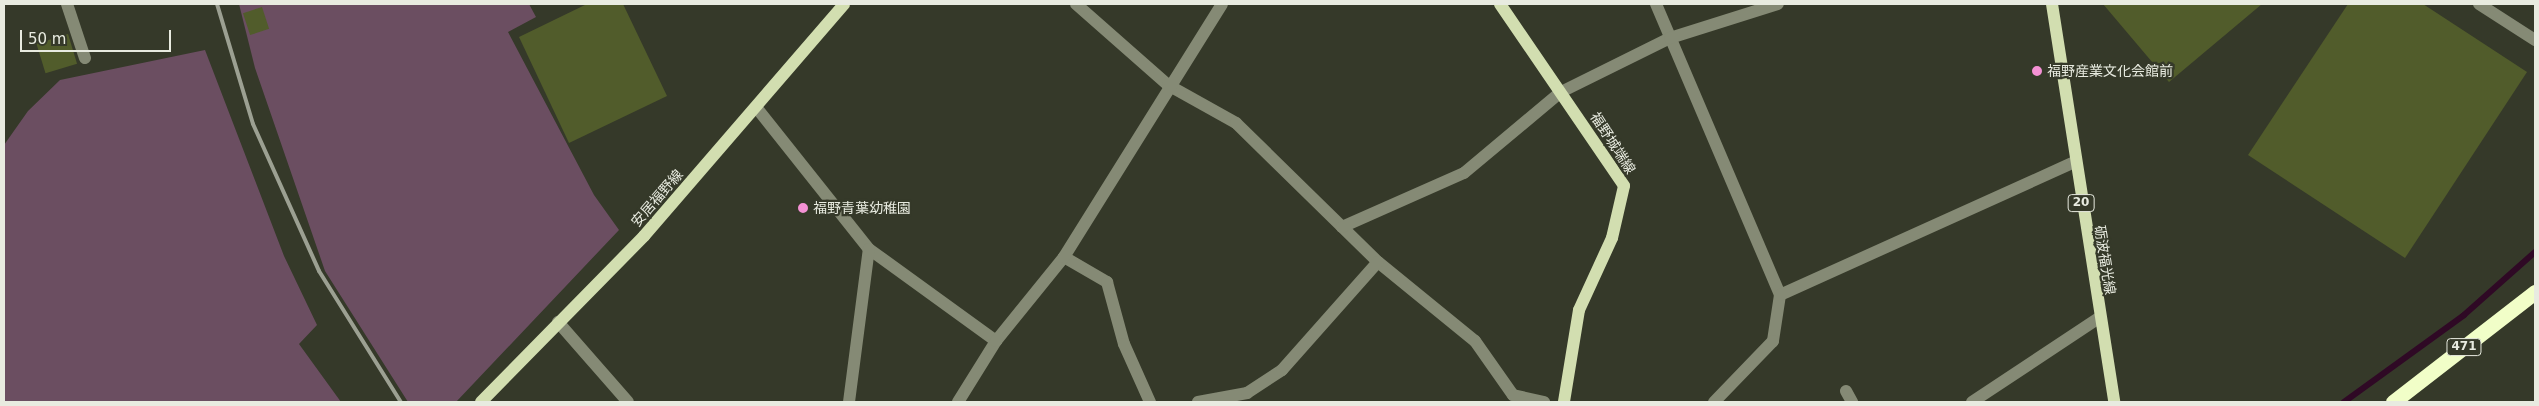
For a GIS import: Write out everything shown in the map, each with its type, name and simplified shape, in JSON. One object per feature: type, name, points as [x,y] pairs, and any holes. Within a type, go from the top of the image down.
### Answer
[{"type":"highway","name":"471","points":[[2393,402],[2535,292]]},
{"type":"main road","name":"安居福野線","points":[[487,400],[558,322],[644,236],[844,4]]},
{"type":"main road","name":"福野城端線","points":[[1500,4],[1624,186],[1612,238],[1579,310],[1564,402]]},
{"type":"main road","name":"砺波福光線","points":[[2055,6],[2074,162],[2114,402]]},
{"type":"street","points":[[67,4],[84,58]]},
{"type":"street","points":[[1076,4],[1168,85],[1236,123],[1378,262],[1475,341],[1513,395],[1544,402]]},
{"type":"street","points":[[958,402],[996,341],[1064,257],[1168,85],[1222,4]]},
{"type":"street","points":[[1656,4],[1780,295],[1773,341],[1714,402]]},
{"type":"street","points":[[1342,227],[1464,173],[1561,92],[1670,38],[1778,4]]},
{"type":"street","points":[[2479,4],[2535,40]]},
{"type":"street","points":[[756,107],[869,248],[996,341]]},
{"type":"street","points":[[1780,295],[2074,162]]},
{"type":"street","points":[[849,402],[869,248]]},
{"type":"street","points":[[1064,257],[1106,282],[1124,344],[1150,402]]},
{"type":"street","points":[[1198,402],[1247,393],[1282,370],[1378,262]]},
{"type":"street","points":[[1972,402],[2099,318]]},
{"type":"street","points":[[558,322],[628,402]]},
{"type":"shaded area","points":[[239,4],[529,4],[536,17],[508,32],[594,195],[619,230],[456,402],[408,402],[325,271],[255,68]]},
{"type":"shaded area","points":[[205,50],[284,256],[317,325],[299,344],[341,402],[4,402],[4,145],[28,111],[60,80]]},
{"type":"building","points":[[587,4],[623,4],[667,96],[569,143],[519,37]]},
{"type":"building","points":[[2103,4],[2262,4],[2169,82]]},
{"type":"building","points":[[2348,4],[2423,4],[2527,72],[2405,258],[2248,155]]},
{"type":"building","points":[[262,7],[269,29],[250,35],[243,13]]},
{"type":"building","points":[[68,34],[77,64],[46,73],[36,44]]},
{"type":"waterway","points":[[2344,402],[2464,315],[2535,252]]},
{"type":"railway","points":[[217,4],[253,124],[319,271],[401,402]]},
{"type":"place","name":"福野産業文化会館前","points":[[2037,71]]},
{"type":"place","name":"福野青葉幼稚園","points":[[803,208]]}]
